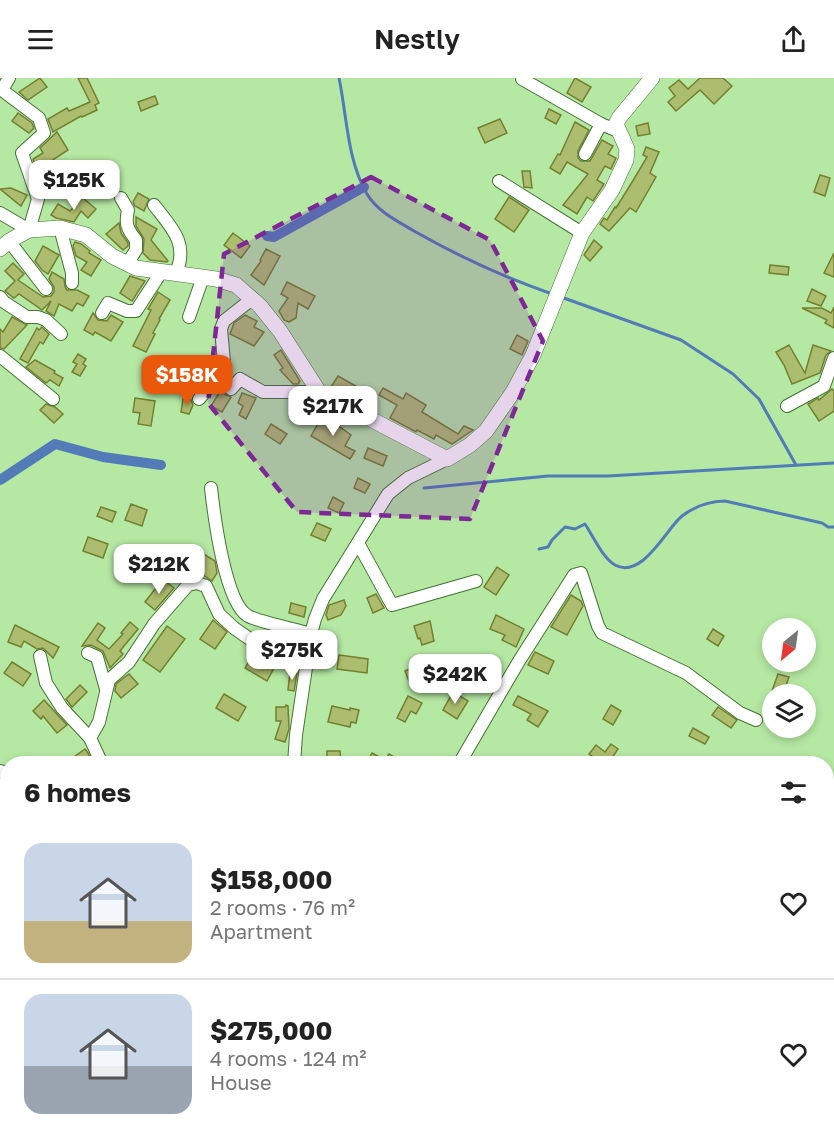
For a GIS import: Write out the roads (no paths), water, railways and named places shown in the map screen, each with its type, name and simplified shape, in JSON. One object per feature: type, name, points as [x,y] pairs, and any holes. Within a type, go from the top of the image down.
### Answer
[{"type":"street","points":[[9,78],[2,90],[39,118],[44,133],[22,153],[38,199],[29,230]]},
{"type":"street","points":[[295,756],[311,634],[323,599],[388,494],[408,478],[470,445],[486,431],[500,413],[533,355],[582,233],[612,190],[626,160],[627,149],[616,124],[623,111],[652,78]]},
{"type":"street","points":[[522,79],[601,124],[618,131]]},
{"type":"street","points":[[585,154],[601,124]]},
{"type":"street","points":[[499,181],[582,233]]},
{"type":"street","points":[[121,198],[128,210],[126,225],[136,240],[136,250],[127,264]]},
{"type":"street","points":[[102,313],[108,303],[127,311],[136,311],[169,272],[180,264],[179,237],[154,205]]},
{"type":"street","points":[[0,213],[29,230]]},
{"type":"street","points":[[60,228],[72,273],[72,283]]},
{"type":"street","points":[[46,289],[4,245],[29,230],[60,228],[86,235],[112,256],[136,268],[202,277],[236,285],[252,299],[287,340],[320,392]]},
{"type":"street","points":[[189,317],[202,277]]},
{"type":"street","points":[[0,297],[27,317],[46,320],[61,334]]},
{"type":"street","points":[[199,399],[215,380],[224,362],[221,329],[224,321],[252,299]]},
{"type":"street","points":[[0,356],[53,399]]},
{"type":"street","points":[[787,406],[824,386],[834,358]]},
{"type":"street","points":[[231,389],[240,379],[263,392],[320,392],[447,459]]},
{"type":"street","points":[[211,488],[219,546],[236,603],[247,615],[311,634]]},
{"type":"street","points":[[358,543],[392,605],[476,580]]},
{"type":"street","points":[[464,756],[552,609],[574,575],[581,573],[602,633],[687,673],[740,713],[756,720]]},
{"type":"street","points":[[90,738],[99,722],[109,680],[129,662],[154,624],[188,585],[197,582],[206,586],[219,614],[254,642]]},
{"type":"street","points":[[88,653],[97,657],[106,689]]},
{"type":"street","points":[[40,656],[46,683],[62,708],[90,738],[98,756]]},
{"type":"waterway","points":[[339,78],[355,167],[360,181],[376,206],[447,249],[498,273],[552,294]]},
{"type":"waterway","points":[[267,236],[274,237],[364,187]]},
{"type":"waterway","points":[[561,297],[681,340],[733,374],[759,399],[796,465]]},
{"type":"waterway","points":[[0,480],[55,444],[103,457],[161,465]]},
{"type":"waterway","points":[[424,488],[548,476],[608,476],[834,463]]},
{"type":"waterway","points":[[539,549],[548,547],[565,527],[575,529],[585,524],[610,561],[625,568],[635,566],[653,551],[682,516],[702,505],[719,501],[834,527]]}]
